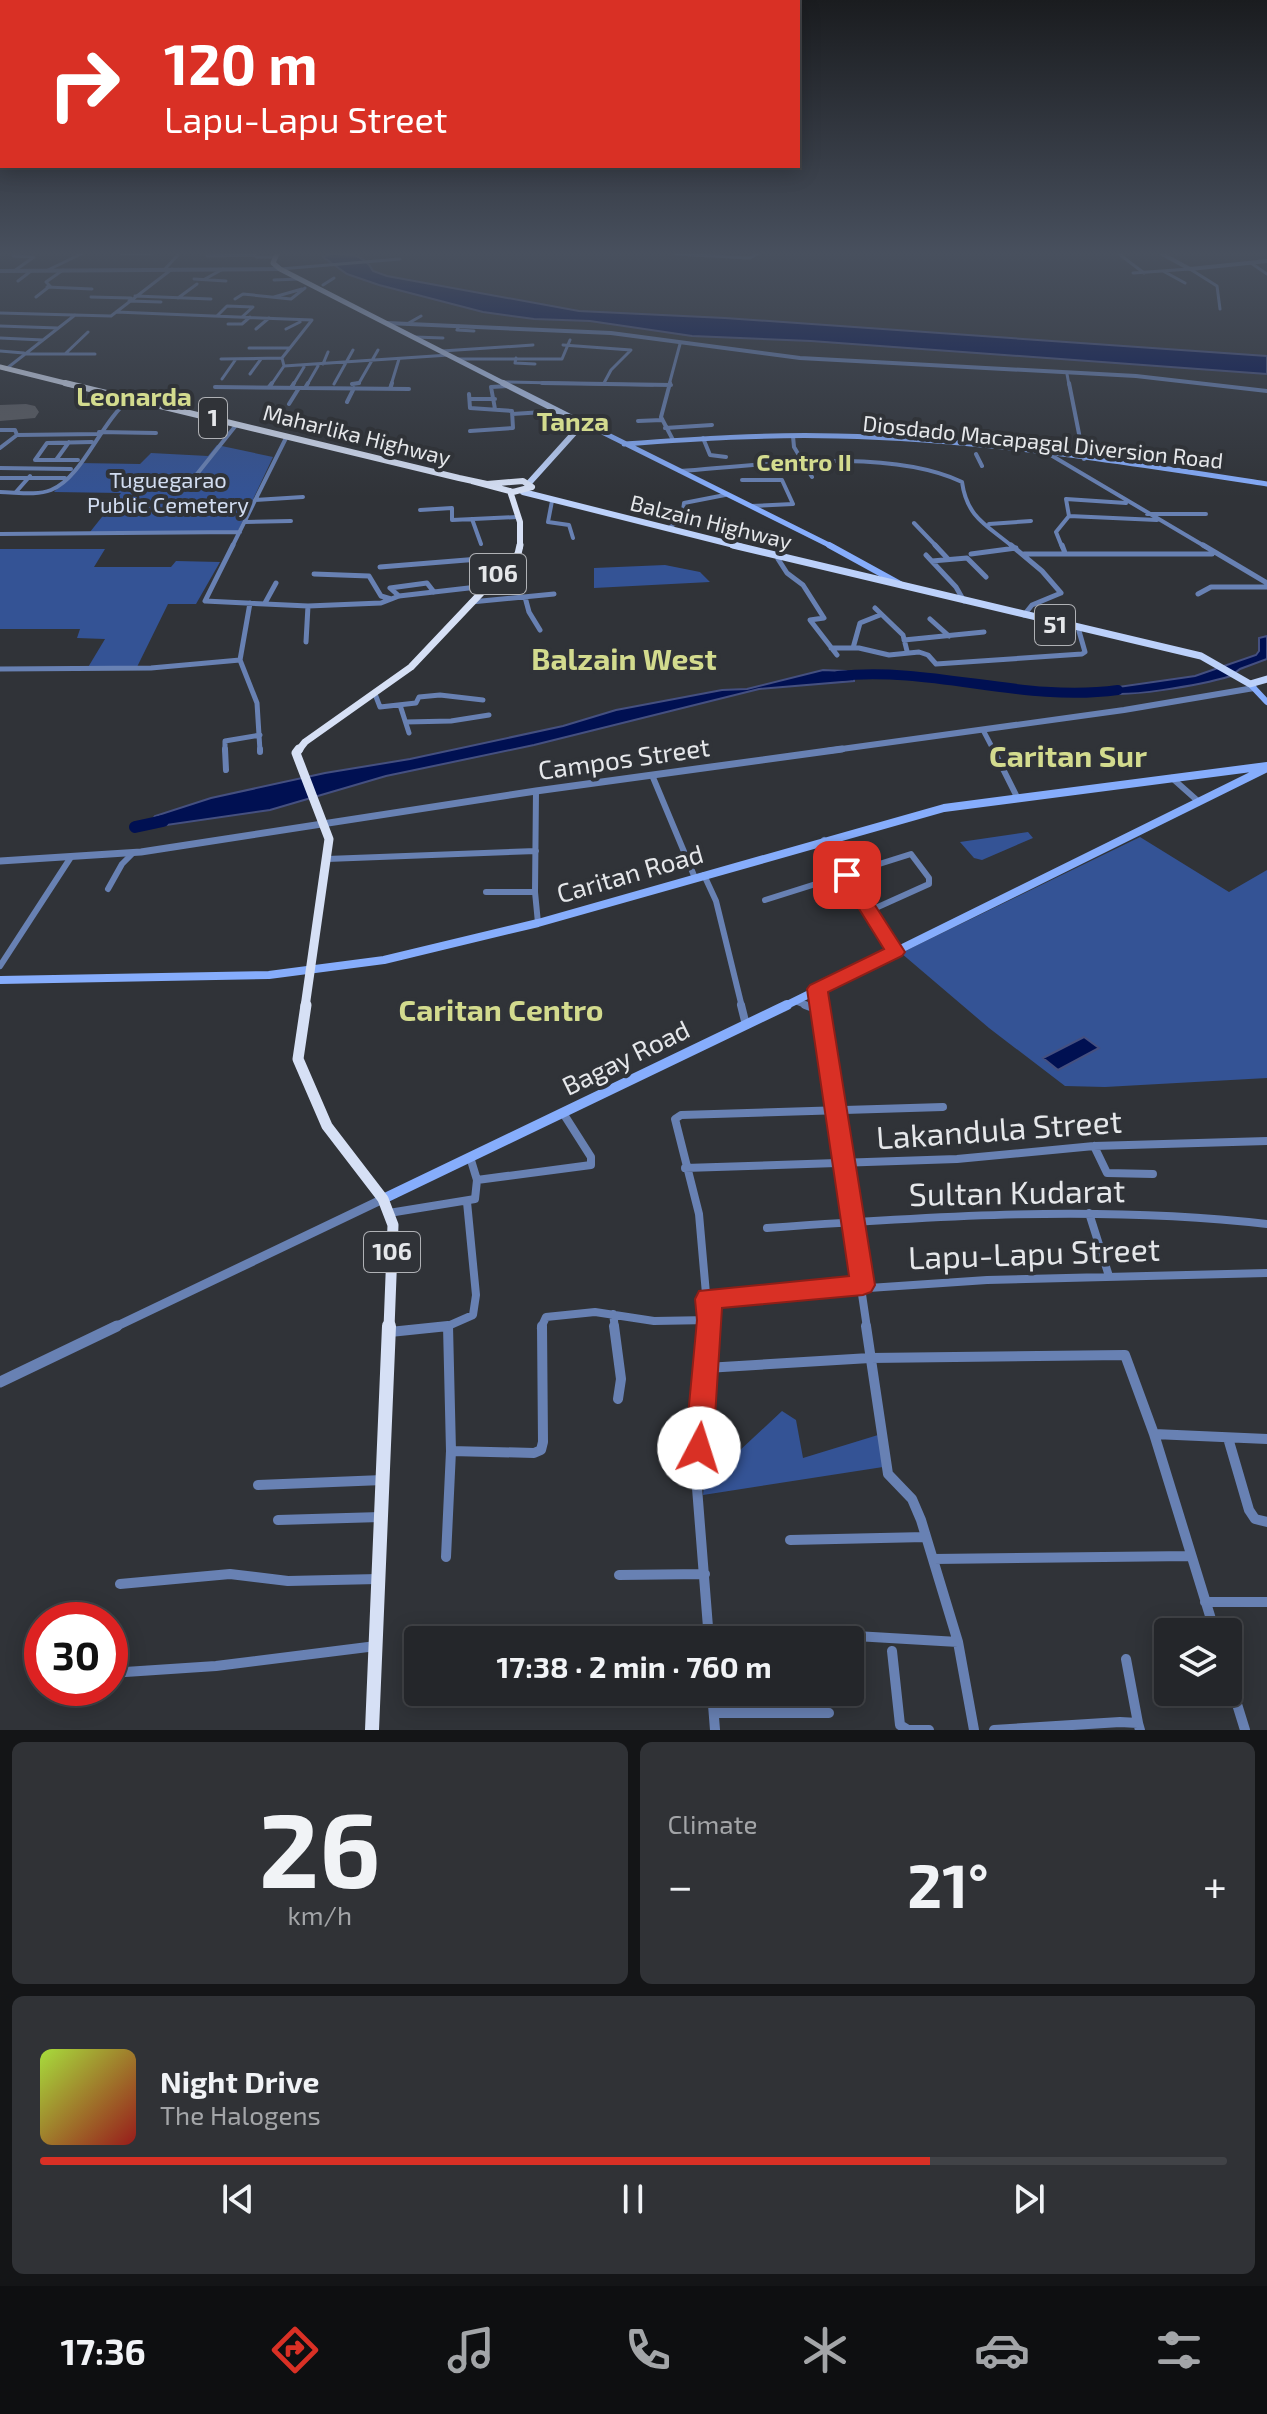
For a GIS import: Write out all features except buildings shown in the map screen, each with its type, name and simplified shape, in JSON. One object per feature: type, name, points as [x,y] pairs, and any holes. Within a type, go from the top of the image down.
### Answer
[{"type":"highway","name":"Maharlika Highway","points":[[3,368],[507,490]]},
{"type":"highway","name":"Maharlika Highway","points":[[472,481],[514,482]]},
{"type":"highway","name":"1","points":[[507,490],[514,482],[530,489]]},
{"type":"highway","points":[[514,500],[530,489]]},
{"type":"highway","name":"1","points":[[507,490],[521,492]]},
{"type":"highway","name":"106","points":[[372,1730],[393,1237],[383,1199],[327,1126],[301,1069],[298,1046],[312,972],[329,839],[325,822],[297,760],[300,747],[411,667],[516,556],[522,543],[514,500],[507,490]]},
{"type":"highway","points":[[514,500],[521,492]]},
{"type":"main road","points":[[410,335],[560,411],[576,423],[588,425],[865,563],[901,586]]},
{"type":"main road","name":"Maharlika Highway","points":[[514,482],[534,474],[575,432],[576,423]]},
{"type":"main road","name":"Diosdado Macapagal Diversion Road","points":[[624,444],[703,438],[874,437],[976,450],[1049,454],[1267,484]]},
{"type":"main road","name":"Maharlika Highway","points":[[530,489],[534,474]]},
{"type":"main road","name":"51","points":[[521,492],[530,489],[549,500]]},
{"type":"main road","name":"Balzain Highway","points":[[549,500],[1211,661]]},
{"type":"main road","name":"Balzain Highway","points":[[901,586],[1211,661],[1249,684]]},
{"type":"main road","points":[[1267,676],[1249,684],[1267,702]]},
{"type":"main road","name":"Caritan Road","points":[[0,980],[312,972],[419,953],[538,923],[944,808],[1267,767]]},
{"type":"main road","name":"Bagay Road","points":[[383,1199],[746,1025],[1267,767]]},
{"type":"street","points":[[3,368],[50,335]]},
{"type":"street","points":[[65,354],[85,335]]},
{"type":"street","points":[[221,359],[282,358],[301,335]]},
{"type":"street","points":[[622,335],[800,358],[1161,378],[1267,391]]},
{"type":"street","points":[[414,337],[443,338]]},
{"type":"street","points":[[0,338],[43,340]]},
{"type":"street","points":[[563,345],[570,343],[631,350],[611,370],[604,383]]},
{"type":"street","points":[[458,359],[561,359],[570,343]]},
{"type":"street","points":[[673,440],[662,420],[680,344]]},
{"type":"street","points":[[442,351],[533,345]]},
{"type":"street","points":[[598,355],[606,347]]},
{"type":"street","points":[[249,348],[290,348]]},
{"type":"street","points":[[334,384],[353,350]]},
{"type":"street","points":[[347,402],[378,350]]},
{"type":"street","points":[[0,351],[95,354]]},
{"type":"street","points":[[289,404],[328,352]]},
{"type":"street","points":[[284,366],[449,355]]},
{"type":"street","points":[[269,387],[284,366],[282,358]]},
{"type":"street","points":[[516,358],[515,363],[535,364]]},
{"type":"street","points":[[222,379],[236,359]]},
{"type":"street","points":[[250,374],[261,359]]},
{"type":"street","points":[[390,389],[399,359]]},
{"type":"street","points":[[291,388],[304,367]]},
{"type":"street","points":[[1067,374],[1084,459]]},
{"type":"street","points":[[536,381],[539,375]]},
{"type":"street","points":[[504,382],[671,385]]},
{"type":"street","points":[[215,387],[328,388],[355,385],[409,389]]},
{"type":"street","points":[[495,409],[491,387],[512,386]]},
{"type":"street","points":[[322,397],[328,388]]},
{"type":"street","points":[[470,431],[512,429],[511,410],[470,408],[469,396],[495,399]]},
{"type":"street","points":[[0,492],[51,490],[65,478],[116,408],[130,399]]},
{"type":"street","points":[[512,414],[560,411]]},
{"type":"street","points":[[638,421],[662,420]]},
{"type":"street","points":[[197,474],[237,424]]},
{"type":"street","points":[[665,428],[712,425]]},
{"type":"street","points":[[0,430],[15,430],[17,435]]},
{"type":"street","points":[[0,448],[17,435],[156,433]]},
{"type":"street","points":[[287,436],[205,601],[308,606],[381,603],[399,596],[486,586]]},
{"type":"street","points":[[793,436],[794,447],[812,477]]},
{"type":"street","points":[[703,438],[710,455],[726,457]]},
{"type":"street","points":[[0,439],[11,439]]},
{"type":"street","points":[[56,460],[69,442]]},
{"type":"street","points":[[78,460],[35,459],[46,443],[92,442]]},
{"type":"street","points":[[976,450],[982,466]]},
{"type":"street","points":[[1049,454],[1267,585]]},
{"type":"street","points":[[836,456],[840,464]]},
{"type":"street","points":[[677,471],[805,464],[922,466],[961,480],[967,507],[1024,554],[1061,593],[1032,605],[1024,615]]},
{"type":"street","points":[[0,468],[71,469]]},
{"type":"street","points":[[16,492],[36,469]]},
{"type":"street","points":[[0,478],[65,478]]},
{"type":"street","points":[[742,480],[782,480],[793,504],[748,506]]},
{"type":"street","points":[[668,529],[682,518],[684,503],[725,495]]},
{"type":"street","points":[[255,500],[303,497]]},
{"type":"street","points":[[1069,516],[1067,498],[1129,503]]},
{"type":"street","points":[[549,500],[548,522],[569,525],[573,538]]},
{"type":"street","points":[[420,510],[452,508],[450,519],[518,517]]},
{"type":"street","points":[[1147,514],[1206,514]]},
{"type":"street","points":[[1069,516],[1157,520]]},
{"type":"street","points":[[1065,553],[1056,532],[1069,516]]},
{"type":"street","points":[[472,519],[481,544]]},
{"type":"street","points":[[245,522],[291,521]]},
{"type":"street","points":[[989,524],[1031,521]]},
{"type":"street","points":[[914,523],[948,559]]},
{"type":"street","points":[[0,534],[240,532]]},
{"type":"street","points":[[971,554],[1016,548]]},
{"type":"street","points":[[1024,554],[1212,554]]},
{"type":"street","points":[[926,555],[956,587],[964,601]]},
{"type":"street","points":[[380,567],[516,556]]},
{"type":"street","points":[[780,557],[778,559],[787,573],[803,585],[824,618],[810,620],[837,655]]},
{"type":"street","points":[[932,561],[968,558],[986,577]]},
{"type":"street","points":[[314,574],[363,575],[373,579],[381,596],[391,599]]},
{"type":"street","points":[[265,603],[276,583]]},
{"type":"street","points":[[377,587],[427,583],[434,592]]},
{"type":"street","points":[[1198,594],[1211,587],[1267,585]]},
{"type":"street","points":[[390,588],[399,596]]},
{"type":"street","points":[[471,602],[554,594]]},
{"type":"street","points":[[525,597],[529,612],[540,630]]},
{"type":"street","points":[[250,603],[240,660],[255,695],[260,752]]},
{"type":"street","points":[[306,642],[308,606]]},
{"type":"street","points":[[875,608],[899,631],[907,651]]},
{"type":"street","points":[[853,648],[860,623],[880,615]]},
{"type":"street","points":[[930,619],[949,636]]},
{"type":"street","points":[[831,648],[853,648],[889,655],[907,651],[923,653],[936,664],[1083,654],[1079,631]]},
{"type":"street","points":[[904,640],[984,632]]},
{"type":"street","points":[[0,669],[151,668],[240,660]]},
{"type":"street","points":[[1249,684],[1267,692]]},
{"type":"street","name":"Campos Street","points":[[0,861],[133,852],[536,791],[1124,710],[1249,684]]},
{"type":"street","points":[[375,694],[379,707],[416,703],[419,697],[430,695],[483,700]]},
{"type":"street","points":[[400,705],[409,733]]},
{"type":"street","points":[[406,722],[445,722],[489,715]]},
{"type":"street","points":[[983,730],[1017,797]]},
{"type":"street","points":[[226,770],[225,741],[260,735]]},
{"type":"street","points":[[652,775],[700,877],[716,901],[746,1025]]},
{"type":"street","points":[[1172,778],[1199,802]]},
{"type":"street","points":[[536,791],[535,892],[538,923]]},
{"type":"street","points":[[824,840],[895,952]]},
{"type":"street","points":[[327,859],[536,851]]},
{"type":"street","points":[[108,889],[133,852]]},
{"type":"street","points":[[765,900],[911,854],[929,878],[927,887],[869,911]]},
{"type":"street","points":[[0,966],[71,857]]},
{"type":"street","points":[[486,892],[535,892]]},
{"type":"street","points":[[817,989],[863,1285],[870,1358],[888,1474],[912,1499],[926,1537],[958,1642],[974,1730]]},
{"type":"street","points":[[795,1001],[821,1011]]},
{"type":"street","points":[[708,1626],[696,1475],[710,1320],[699,1214],[685,1168],[675,1122],[677,1116],[943,1107]]},
{"type":"street","points":[[477,1180],[591,1165],[591,1157],[563,1113]]},
{"type":"street","name":"Lakandula Street","points":[[685,1168],[957,1159],[1094,1146],[1267,1141]]},
{"type":"street","points":[[1094,1146],[1107,1173],[1153,1174]]},
{"type":"street","points":[[389,1213],[475,1199],[477,1180],[470,1157]]},
{"type":"street","name":"Bagay Road","points":[[0,1382],[383,1199]]},
{"type":"street","points":[[388,1332],[448,1326],[470,1318],[476,1309],[467,1202]]},
{"type":"street","points":[[1089,1213],[1108,1273]]},
{"type":"street","name":"Sultan Kudarat","points":[[767,1228],[963,1215],[1089,1213],[1198,1216],[1267,1224]]},
{"type":"street","name":"Lapu-Lapu Street","points":[[708,1299],[863,1285],[1108,1273],[1267,1273]]},
{"type":"street","points":[[451,1451],[534,1453],[541,1450],[541,1327],[546,1317],[583,1313],[654,1321],[710,1320]]},
{"type":"street","points":[[613,1314],[621,1379],[618,1399]]},
{"type":"street","points":[[446,1557],[451,1451],[448,1326]]},
{"type":"street","points":[[706,1368],[870,1358],[1118,1353],[1129,1358],[1210,1618]]},
{"type":"street","points":[[1154,1434],[1267,1439]]},
{"type":"street","points":[[1228,1438],[1249,1510],[1255,1519],[1267,1522]]},
{"type":"street","points":[[258,1485],[383,1480]]},
{"type":"street","points":[[278,1520],[381,1517]]},
{"type":"street","points":[[790,1540],[926,1537]]},
{"type":"street","points":[[933,1559],[1191,1556]]},
{"type":"street","points":[[120,1584],[230,1574],[288,1581],[378,1579]]},
{"type":"street","points":[[619,1575],[705,1574]]},
{"type":"street","points":[[1205,1602],[1267,1602]]},
{"type":"street","points":[[864,1637],[958,1642]]},
{"type":"street","points":[[128,1672],[216,1666],[376,1646]]},
{"type":"street","points":[[892,1651],[900,1725],[908,1730],[929,1730]]},
{"type":"street","points":[[994,1730],[1065,1726],[1102,1720],[1139,1726],[1126,1659]]},
{"type":"street","points":[[713,1706],[715,1730]]},
{"type":"street","points":[[1238,1706],[1245,1730]]},
{"type":"street","points":[[714,1713],[829,1713]]},
{"type":"green space","name":"Tuguegarao Public Cemetery","points":[[217,445],[273,457],[238,531],[90,532],[121,493],[54,492],[79,463],[140,464],[151,453],[208,456]]},
{"type":"green space","points":[[0,549],[105,549],[94,567],[171,567],[176,561],[220,562],[196,604],[168,604],[137,667],[87,669],[105,639],[77,638],[80,629],[0,629]]},
{"type":"green space","points":[[665,565],[700,572],[710,582],[594,588],[594,568]]},
{"type":"green space","points":[[1028,832],[1033,838],[982,860],[974,858],[960,842]]},
{"type":"green space","points":[[1140,837],[1229,892],[1267,870],[1267,1078],[1105,1087],[1065,1086],[989,1028],[901,953]]},
{"type":"green space","points":[[782,1411],[796,1420],[803,1458],[878,1435],[883,1467],[703,1495],[705,1475],[738,1452]]},
{"type":"shaded area","points":[[683,335],[964,335],[1267,356],[1267,374],[811,341]]},
{"type":"shaded area","points":[[1267,636],[1267,659],[1240,669],[1231,676],[1141,693],[1097,690],[1195,676],[1256,655],[1259,638]]},
{"type":"shaded area","points":[[823,670],[846,671],[854,676],[854,681],[759,689],[534,745],[386,776],[270,810],[146,828],[155,816],[211,798],[563,726],[616,710],[722,690],[747,689]]},
{"type":"shaded area","points":[[1084,1037],[1099,1048],[1058,1070],[1043,1058]]},
{"type":"waterway","points":[[838,676],[909,676],[1048,692],[1118,690]]},
{"type":"waterway","points":[[135,827],[163,821]]},
{"type":"runway","points":[[0,413],[26,412]]},
{"type":"district","name":"Leonarda","points":[[134,397]]},
{"type":"district","name":"Tanza","points":[[573,422]]},
{"type":"district","name":"Centro II","points":[[804,463]]},
{"type":"district","name":"Balzain West","points":[[624,660]]},
{"type":"district","name":"Caritan Sur","points":[[1068,757]]},
{"type":"district","name":"Caritan Centro","points":[[501,1011]]},
{"type":"route","points":[[699,1448],[710,1320],[708,1299],[863,1285],[817,989],[895,952],[847,875]]}]
